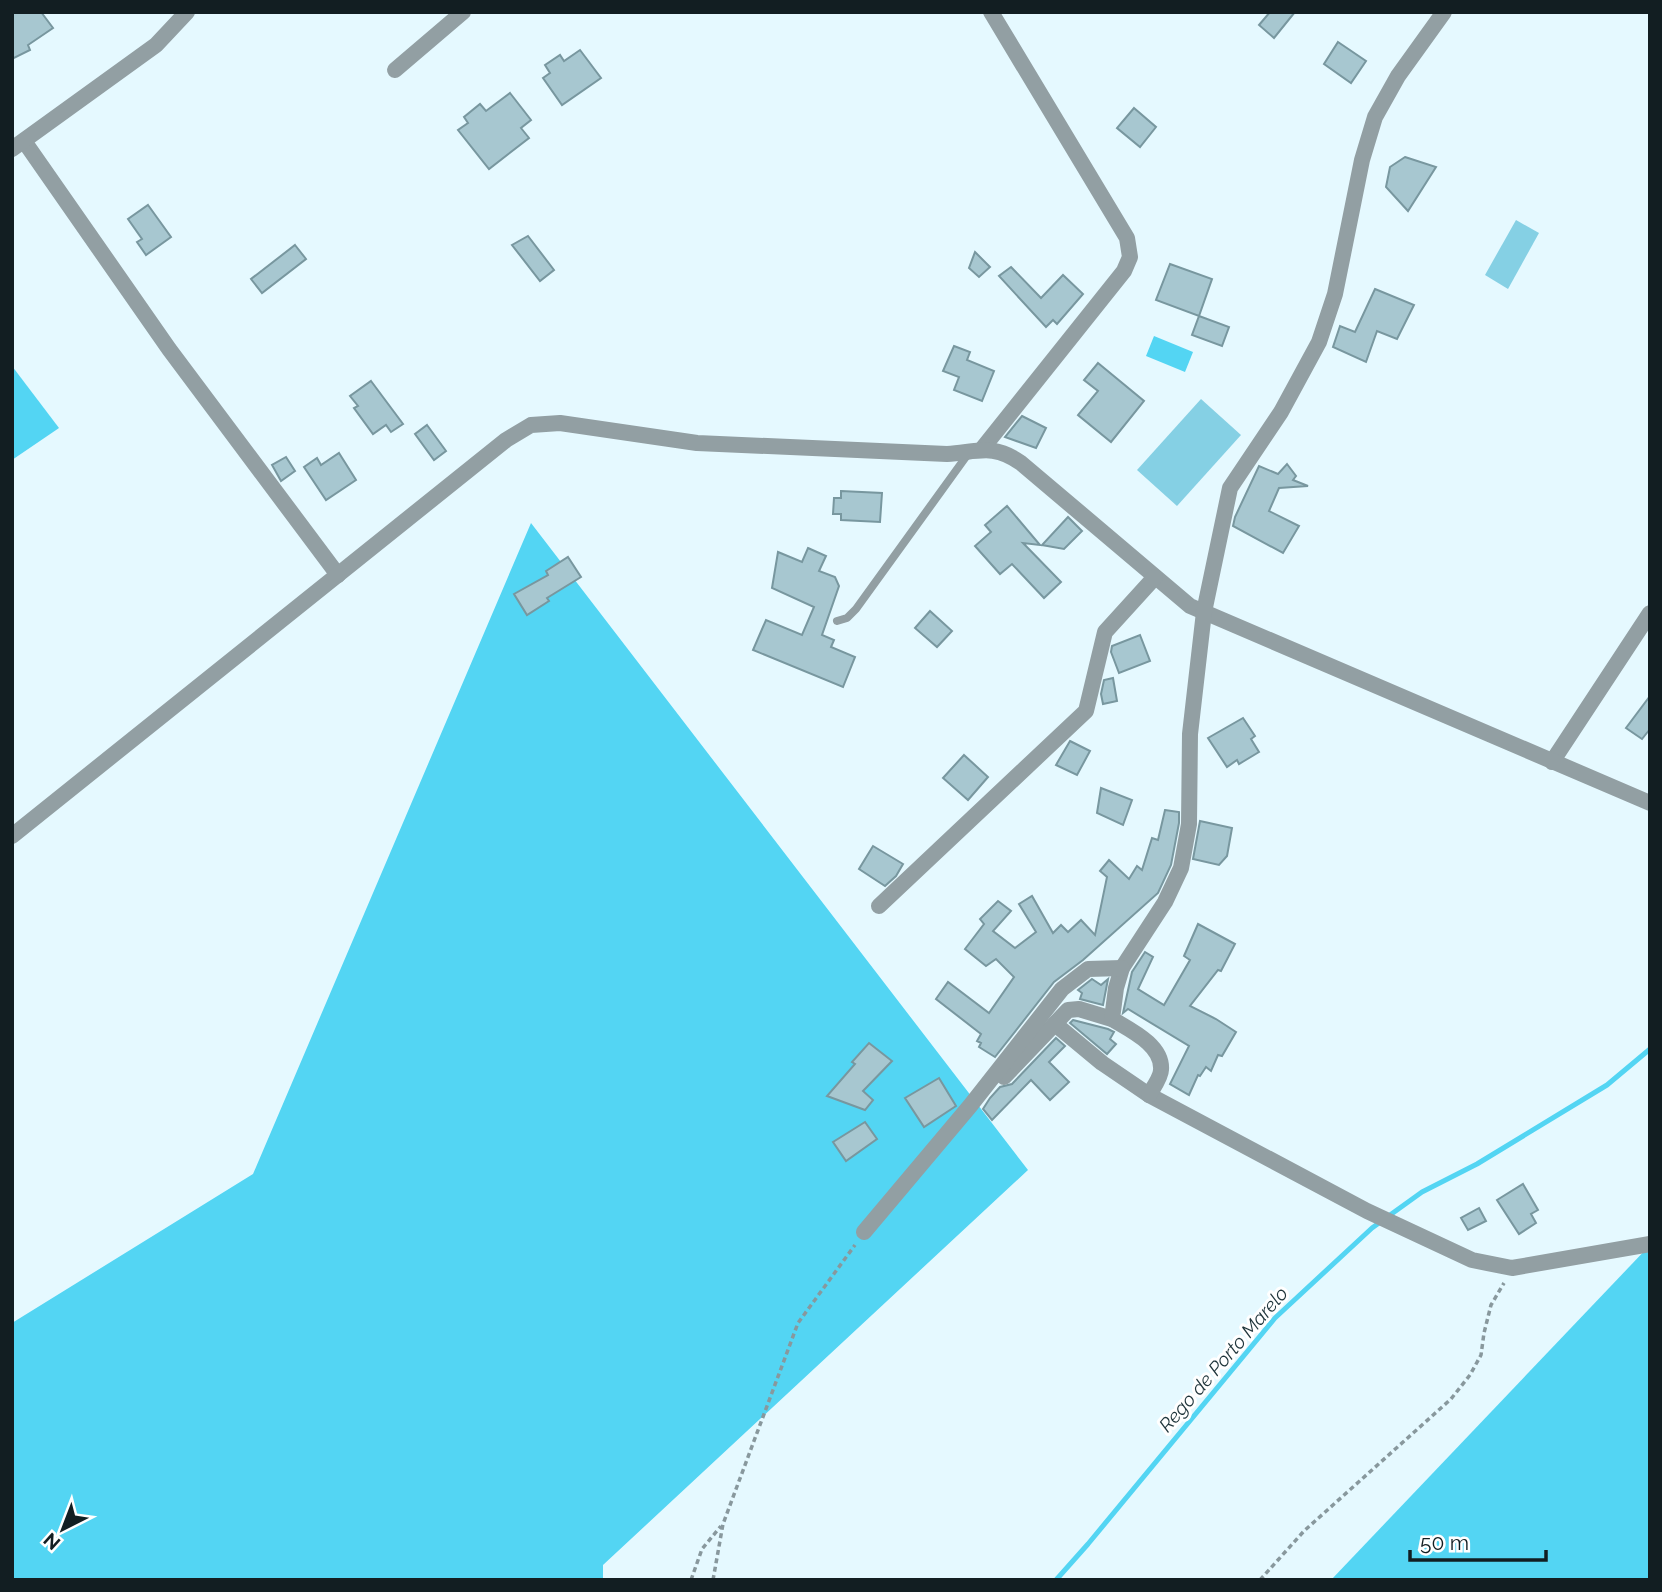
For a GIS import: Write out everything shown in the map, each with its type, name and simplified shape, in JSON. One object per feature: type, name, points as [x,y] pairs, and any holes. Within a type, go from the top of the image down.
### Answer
[{"type":"street","points":[[187,12],[156,46],[18,145],[338,575]]},
{"type":"street","points":[[395,70],[463,12]]},
{"type":"street","points":[[976,450],[1124,271],[1130,257],[1127,239],[991,12]]},
{"type":"street","points":[[1112,1019],[1122,968],[1166,902],[1181,868],[1189,824],[1190,734],[1204,612],[1230,488],[1281,412],[1319,342],[1331,306],[1362,160],[1375,117],[1398,76],[1444,12]]},
{"type":"street","points":[[12,836],[506,440],[531,425],[560,423],[697,443],[947,454],[997,450],[1021,463],[1099,527],[1179,599],[1650,803]]},
{"type":"street","points":[[879,906],[1086,711],[1105,632],[1155,577]]},
{"type":"street","points":[[1552,762],[1650,612]]},
{"type":"street","points":[[864,1232],[970,1106],[1062,989],[1088,969],[1122,968]]},
{"type":"street","points":[[970,1106],[986,1096],[1068,1010],[1079,1009],[1112,1019],[1158,1052],[1162,1071],[1149,1095]]},
{"type":"street","points":[[1055,1024],[1102,1063],[1149,1095],[1367,1211],[1472,1260],[1512,1268],[1650,1244]]},
{"type":"lane","points":[[837,621],[847,618],[856,609],[976,450]]},
{"type":"path","points":[[713,1580],[723,1524],[798,1323],[864,1232]]},
{"type":"path","points":[[1261,1580],[1274,1562],[1304,1531],[1451,1399],[1481,1356],[1491,1305],[1512,1268]]},
{"type":"path","points":[[691,1580],[702,1549],[723,1524]]},
{"type":"shaded area","points":[[1516,220],[1539,233],[1508,289],[1485,275]]},
{"type":"shaded area","points":[[1154,336],[1193,352],[1185,372],[1146,356]]},
{"type":"shaded area","points":[[12,366],[59,428],[12,460]]},
{"type":"shaded area","points":[[1201,399],[1241,435],[1177,506],[1137,470]]},
{"type":"shaded area","points":[[531,523],[1028,1170],[603,1565],[603,1580],[12,1580],[12,1323],[253,1174]]},
{"type":"shaded area","points":[[1650,1245],[1650,1580],[1331,1580]]},
{"type":"building","points":[[12,12],[41,12],[53,28],[28,45],[30,50],[12,59]]},
{"type":"building","points":[[1270,12],[1295,12],[1274,38],[1259,25]]},
{"type":"building","points":[[1338,42],[1366,61],[1351,83],[1324,64]]},
{"type":"building","points":[[580,50],[601,78],[562,105],[543,78],[550,73],[545,65],[560,55],[564,61]]},
{"type":"building","points":[[510,93],[531,120],[521,128],[529,138],[489,169],[458,130],[468,123],[464,117],[480,104],[486,111]]},
{"type":"building","points":[[1134,108],[1156,127],[1140,147],[1117,128]]},
{"type":"building","points":[[1405,157],[1436,167],[1408,211],[1386,187],[1390,167]]},
{"type":"building","points":[[148,205],[171,237],[146,255],[137,242],[142,239],[128,219]]},
{"type":"building","points":[[528,236],[554,270],[540,281],[512,245]]},
{"type":"building","points":[[295,245],[306,259],[262,293],[251,279]]},
{"type":"building","points":[[975,252],[990,267],[979,277],[969,268]]},
{"type":"building","points":[[1170,264],[1212,279],[1199,316],[1156,300]]},
{"type":"building","points":[[1011,267],[1041,298],[1063,275],[1083,294],[1057,324],[1053,320],[1046,327],[999,276]]},
{"type":"building","points":[[1375,289],[1414,305],[1397,339],[1377,331],[1366,362],[1333,347],[1340,326],[1355,332]]},
{"type":"building","points":[[1199,316],[1229,327],[1222,346],[1192,335]]},
{"type":"building","points":[[954,346],[970,352],[967,360],[994,371],[982,401],[954,390],[959,377],[943,371]]},
{"type":"building","points":[[1098,363],[1144,401],[1111,442],[1078,415],[1098,391],[1084,380]]},
{"type":"building","points":[[371,381],[403,424],[391,432],[386,425],[373,434],[354,408],[358,406],[350,396]]},
{"type":"building","points":[[1022,416],[1046,428],[1036,448],[1005,437]]},
{"type":"building","points":[[427,425],[446,451],[434,460],[415,434]]},
{"type":"building","points":[[339,453],[356,480],[326,500],[304,467],[317,458],[321,465]]},
{"type":"building","points":[[286,457],[295,471],[281,481],[272,465]]},
{"type":"building","points":[[1287,464],[1296,476],[1293,480],[1308,486],[1279,488],[1269,511],[1299,526],[1283,553],[1233,526],[1259,466],[1278,474]]},
{"type":"building","points":[[841,491],[882,493],[880,522],[841,520],[841,514],[833,514],[834,498],[841,498]]},
{"type":"building","points":[[1007,506],[1040,545],[1023,543],[1061,582],[1044,598],[1012,564],[1000,574],[975,546],[991,532],[985,525]]},
{"type":"building","points":[[1068,517],[1082,531],[1064,549],[1042,545]]},
{"type":"building","points":[[808,548],[826,556],[819,571],[835,577],[839,586],[822,635],[834,640],[831,647],[855,657],[843,687],[753,650],[766,620],[802,635],[814,607],[772,588],[778,552],[802,562]]},
{"type":"building","points":[[568,557],[581,577],[547,598],[549,601],[527,615],[514,594],[548,575],[546,571]]},
{"type":"building","points":[[930,611],[952,631],[937,647],[915,628]]},
{"type":"building","points":[[1140,635],[1150,661],[1119,673],[1111,652],[1112,646]]},
{"type":"building","points":[[1113,678],[1117,701],[1103,704],[1101,694],[1104,680]]},
{"type":"building","points":[[1650,696],[1650,729],[1642,739],[1626,728]]},
{"type":"building","points":[[1243,718],[1255,736],[1251,739],[1259,752],[1239,764],[1237,760],[1227,767],[1208,738]]},
{"type":"building","points":[[1070,741],[1090,751],[1077,775],[1056,765]]},
{"type":"building","points":[[964,755],[988,777],[968,800],[943,778]]},
{"type":"building","points":[[1101,788],[1132,800],[1123,825],[1097,813]]},
{"type":"building","points":[[1165,810],[1179,812],[1179,823],[1171,865],[1158,893],[1083,960],[1054,982],[995,1057],[979,1047],[981,1043],[977,1041],[981,1034],[936,999],[948,982],[989,1013],[1014,977],[996,959],[986,966],[965,949],[984,924],[980,919],[998,901],[1011,911],[993,931],[1015,948],[1036,932],[1019,904],[1032,896],[1053,933],[1061,925],[1068,932],[1081,920],[1095,935],[1107,877],[1100,871],[1109,860],[1129,879],[1137,866],[1142,870],[1152,838],[1158,840]]},
{"type":"building","points":[[1200,821],[1232,828],[1227,856],[1219,865],[1193,859]]},
{"type":"building","points":[[873,846],[903,864],[896,876],[885,886],[859,869]]},
{"type":"building","points":[[1198,924],[1235,944],[1221,971],[1218,970],[1190,1006],[1236,1032],[1222,1056],[1218,1055],[1211,1071],[1206,1067],[1200,1076],[1198,1075],[1189,1095],[1170,1084],[1189,1046],[1128,1009],[1123,1013],[1132,972],[1145,952],[1153,957],[1138,989],[1164,1005],[1190,960],[1184,956]]},
{"type":"building","points":[[1092,979],[1101,985],[1108,979],[1103,1005],[1080,999],[1082,993],[1078,990]]},
{"type":"building","points":[[1073,1020],[1114,1032],[1110,1039],[1116,1044],[1107,1054],[1070,1023]]},
{"type":"building","points":[[1056,1038],[1065,1046],[1049,1062],[1069,1082],[1050,1100],[1031,1080],[992,1120],[983,1109],[990,1098],[1000,1087],[1012,1084]]},
{"type":"building","points":[[869,1043],[892,1061],[863,1091],[873,1100],[865,1110],[827,1096],[855,1064],[852,1062]]},
{"type":"building","points":[[939,1078],[956,1106],[924,1127],[905,1098]]},
{"type":"building","points":[[865,1122],[877,1139],[846,1161],[833,1142]]},
{"type":"building","points":[[1523,1184],[1538,1210],[1531,1214],[1536,1223],[1519,1234],[1497,1200]]},
{"type":"building","points":[[1479,1208],[1486,1221],[1468,1230],[1461,1218]]},
{"type":"waterway","name":"Rego de Porto Marelo","points":[[1056,1580],[1275,1318],[1372,1228],[1422,1192],[1477,1164],[1607,1085],[1650,1049]]}]
